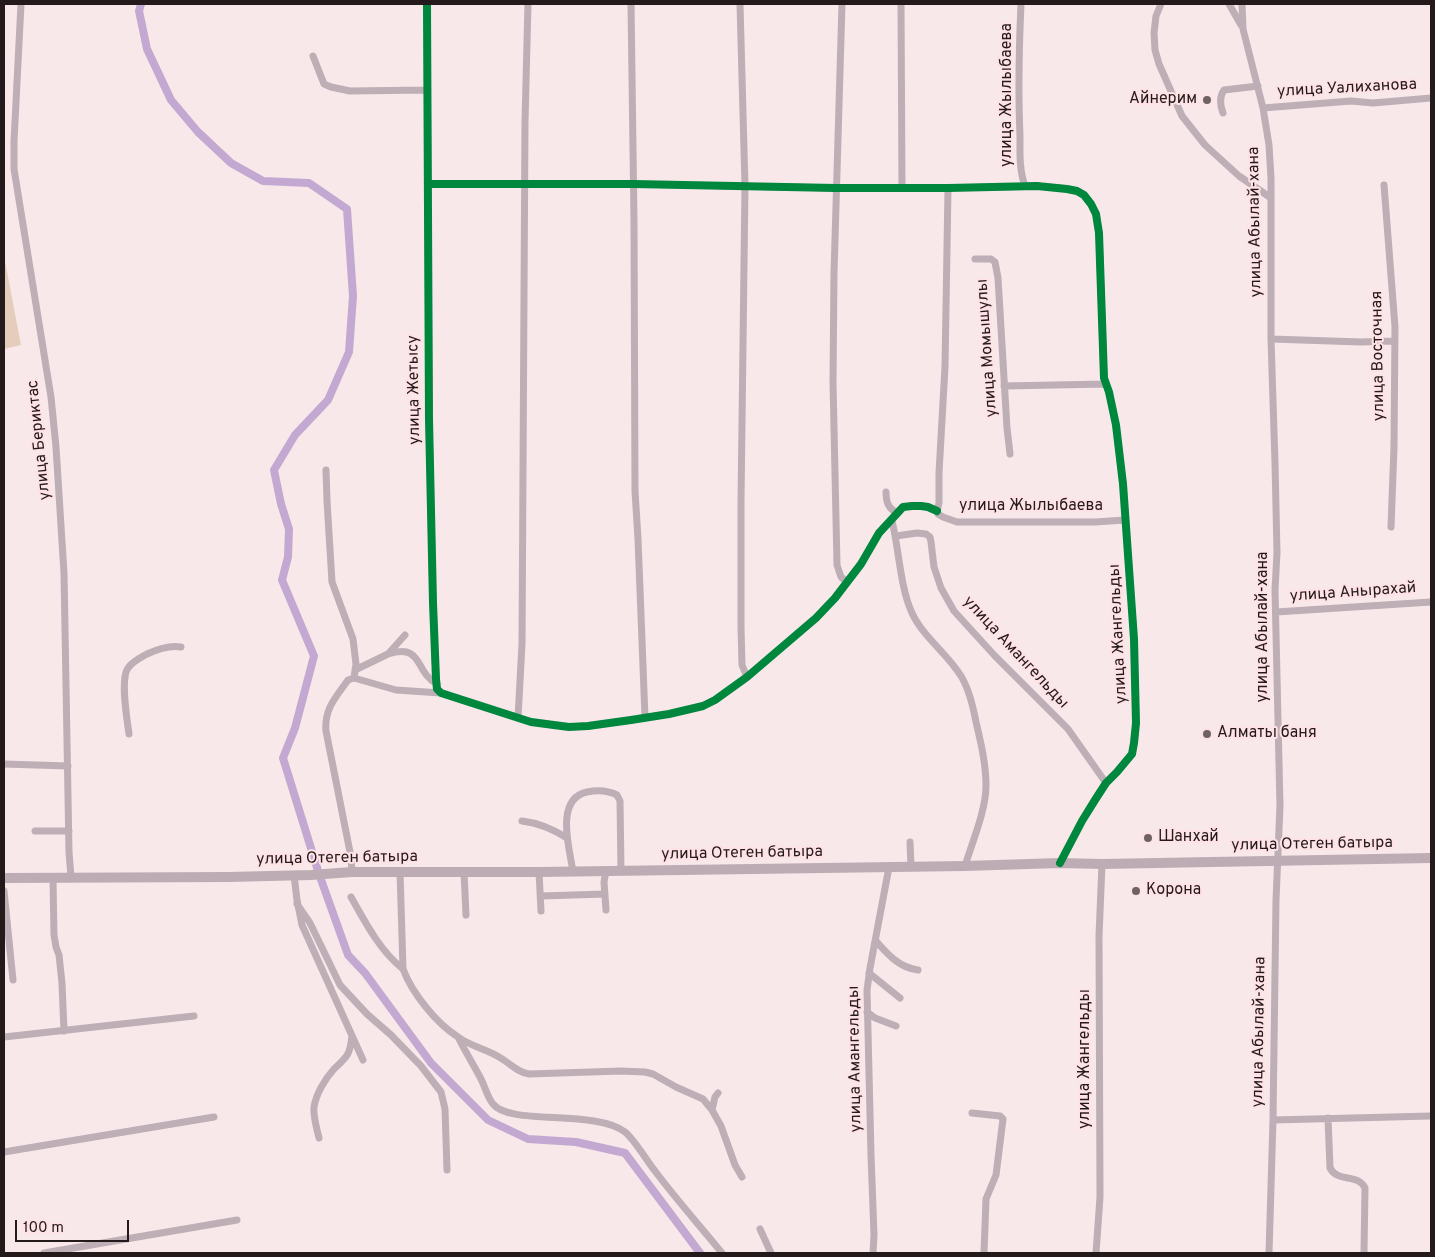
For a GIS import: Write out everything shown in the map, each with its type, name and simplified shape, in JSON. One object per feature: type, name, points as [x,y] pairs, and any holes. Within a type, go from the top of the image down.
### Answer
[{"type":"main road","name":"улица Отеген батыра","points":[[4,878],[294,875],[352,872],[573,872],[1431,858]]},
{"type":"street","name":"улица Бериктас","points":[[21,4],[14,169],[51,397],[56,447],[64,573],[71,877]]},
{"type":"street","name":"улица Жетысу","points":[[426,4],[429,419],[433,603],[436,684],[437,689],[441,693]]},
{"type":"street","points":[[518,718],[522,644],[524,184],[528,4]]},
{"type":"street","points":[[631,4],[635,491],[645,718]]},
{"type":"street","points":[[740,4],[746,186],[740,502],[741,627],[742,665],[747,677]]},
{"type":"street","points":[[842,4],[836,188],[833,382],[837,565],[841,577],[847,582]]},
{"type":"street","points":[[902,4],[902,188]]},
{"type":"street","name":"улица Жылыбаева","points":[[1021,4],[1018,92],[1022,178],[1025,186]]},
{"type":"street","points":[[1161,4],[1156,16],[1155,50],[1159,64],[1182,116],[1205,145],[1239,176],[1271,198]]},
{"type":"street","points":[[1229,4],[1243,29]]},
{"type":"street","name":"улица Абылай-хана","points":[[1242,4],[1243,29],[1263,108],[1269,145],[1271,178],[1271,339],[1277,553],[1275,590],[1280,806],[1277,860],[1269,1253]]},
{"type":"street","points":[[313,56],[324,84],[331,87],[350,91],[427,90]]},
{"type":"street","points":[[1223,113],[1220,95],[1224,90],[1258,86]]},
{"type":"street","name":"улица Уалиханова","points":[[1263,108],[1351,101],[1373,103],[1431,98]]},
{"type":"street","name":"улица Жангельды","points":[[428,184],[633,184],[836,188],[1025,186],[1077,191],[1084,195],[1096,214],[1099,233],[1104,378],[1116,425],[1131,578],[1135,648],[1136,730],[1132,754],[1106,782],[1082,821],[1060,863]]},
{"type":"street","name":"улица Восточная","points":[[1384,185],[1395,326],[1391,526]]},
{"type":"street","points":[[938,513],[945,367],[948,188]]},
{"type":"street","name":"улица Момышулы","points":[[975,259],[992,259],[996,262],[1010,454]]},
{"type":"street","points":[[1271,339],[1361,342],[1394,341]]},
{"type":"street","points":[[1004,386],[1106,384]]},
{"type":"street","points":[[326,470],[332,582],[353,639],[355,652],[354,674]]},
{"type":"street","points":[[886,492],[887,503],[891,510],[897,513]]},
{"type":"street","points":[[354,674],[396,690],[441,693],[531,722],[569,727],[645,718],[703,706],[715,700],[747,677],[816,618],[835,598],[861,564],[879,533],[903,507],[928,507],[939,503]]},
{"type":"street","name":"улица Жылыбаева","points":[[928,507],[948,520],[958,522],[1095,522],[1125,520]]},
{"type":"street","points":[[892,520],[902,577],[911,611],[918,624],[961,675],[972,704],[981,741],[986,787],[983,807],[965,866]]},
{"type":"street","name":"улица Амангельды","points":[[896,536],[917,533],[926,534],[930,537],[934,567],[941,588],[954,611],[976,636],[1068,729],[1106,782]]},
{"type":"street","name":"улица Анырахай","points":[[1276,612],[1431,602]]},
{"type":"street","points":[[352,872],[351,857],[325,721],[334,699],[348,680],[354,674],[388,654],[406,636]]},
{"type":"street","points":[[129,734],[124,688],[126,670],[132,662],[154,650],[172,646],[181,647]]},
{"type":"street","points":[[388,654],[403,650],[412,654],[430,680],[436,684]]},
{"type":"street","points":[[4,764],[68,766]]},
{"type":"street","points":[[573,872],[567,838],[566,817],[572,802],[581,793],[594,791],[609,791],[617,795],[620,801],[621,871]]},
{"type":"street","points":[[522,821],[551,828],[567,838]]},
{"type":"street","points":[[35,831],[69,831]]},
{"type":"street","points":[[910,842],[911,867]]},
{"type":"street","name":"улица Жангельды","points":[[1096,1253],[1100,1197],[1099,936],[1102,864]]},
{"type":"street","name":"улица Амангельды","points":[[873,1253],[867,990],[889,867]]},
{"type":"street","points":[[606,871],[606,910]]},
{"type":"street","points":[[400,872],[403,969],[414,992],[447,1028],[458,1037],[499,1057],[520,1072],[529,1074],[645,1072],[653,1074],[703,1099],[721,1126],[735,1164],[742,1177]]},
{"type":"street","points":[[464,872],[466,914]]},
{"type":"street","points":[[539,872],[541,911]]},
{"type":"street","points":[[294,875],[297,904],[302,925],[363,1060]]},
{"type":"street","points":[[53,878],[54,921],[62,983],[64,1031]]},
{"type":"street","points":[[4,891],[12,980]]},
{"type":"street","points":[[541,896],[605,894]]},
{"type":"street","points":[[351,897],[374,936],[394,962],[403,969]]},
{"type":"street","points":[[297,904],[310,923],[340,985],[421,1066],[440,1092],[445,1109],[448,1170]]},
{"type":"street","points":[[876,941],[889,956],[908,969],[918,970]]},
{"type":"street","points":[[869,973],[900,998]]},
{"type":"street","points":[[867,1012],[875,1018],[896,1026]]},
{"type":"street","points":[[4,1037],[194,1016]]},
{"type":"street","points":[[319,1138],[314,1108],[326,1079],[348,1054],[352,1036]]},
{"type":"street","points":[[458,1037],[493,1104],[498,1108],[513,1114],[609,1123],[626,1132],[681,1205],[722,1253]]},
{"type":"street","points":[[712,1110],[718,1093]]},
{"type":"street","points":[[972,1113],[1000,1116],[1003,1119],[996,1175],[986,1199],[984,1253]]},
{"type":"street","points":[[1273,1120],[1431,1116]]},
{"type":"street","points":[[4,1152],[214,1117]]},
{"type":"street","points":[[1328,1118],[1330,1168],[1333,1174],[1358,1180],[1363,1183],[1365,1188],[1364,1253]]},
{"type":"street","points":[[44,1253],[237,1220]]},
{"type":"street","points":[[760,1229],[771,1253]]},
{"type":"shaded area","points":[[4,256],[21,345],[4,349]]},
{"type":"waterway","points":[[141,4],[139,11],[147,49],[171,100],[198,132],[231,163],[263,181],[309,183],[347,209],[353,296],[349,352],[328,400],[295,435],[274,470],[281,504],[289,529],[288,557],[282,580],[314,656],[295,728],[283,758],[319,874],[348,955],[365,973],[431,1063],[488,1120],[528,1139],[576,1142],[625,1153],[700,1253]]},
{"type":"cycle path","points":[[427,4],[429,419],[436,679],[437,689],[441,693],[531,722],[569,727],[631,720],[703,706],[715,700],[747,677],[816,618],[835,598],[861,564],[879,533],[903,507],[921,506],[937,511]]},
{"type":"cycle path","points":[[428,184],[633,184],[836,188],[1037,186],[1067,189],[1084,195],[1096,214],[1099,233],[1104,378],[1116,425],[1123,484],[1134,639],[1136,723],[1132,754],[1106,783],[1082,821],[1060,863]]},
{"type":"place","name":"Айнерим","points":[[1207,100]]},
{"type":"place","name":"Алматы баня","points":[[1207,734]]},
{"type":"place","name":"Шанхай","points":[[1148,838]]},
{"type":"place","name":"Корона","points":[[1136,891]]}]
